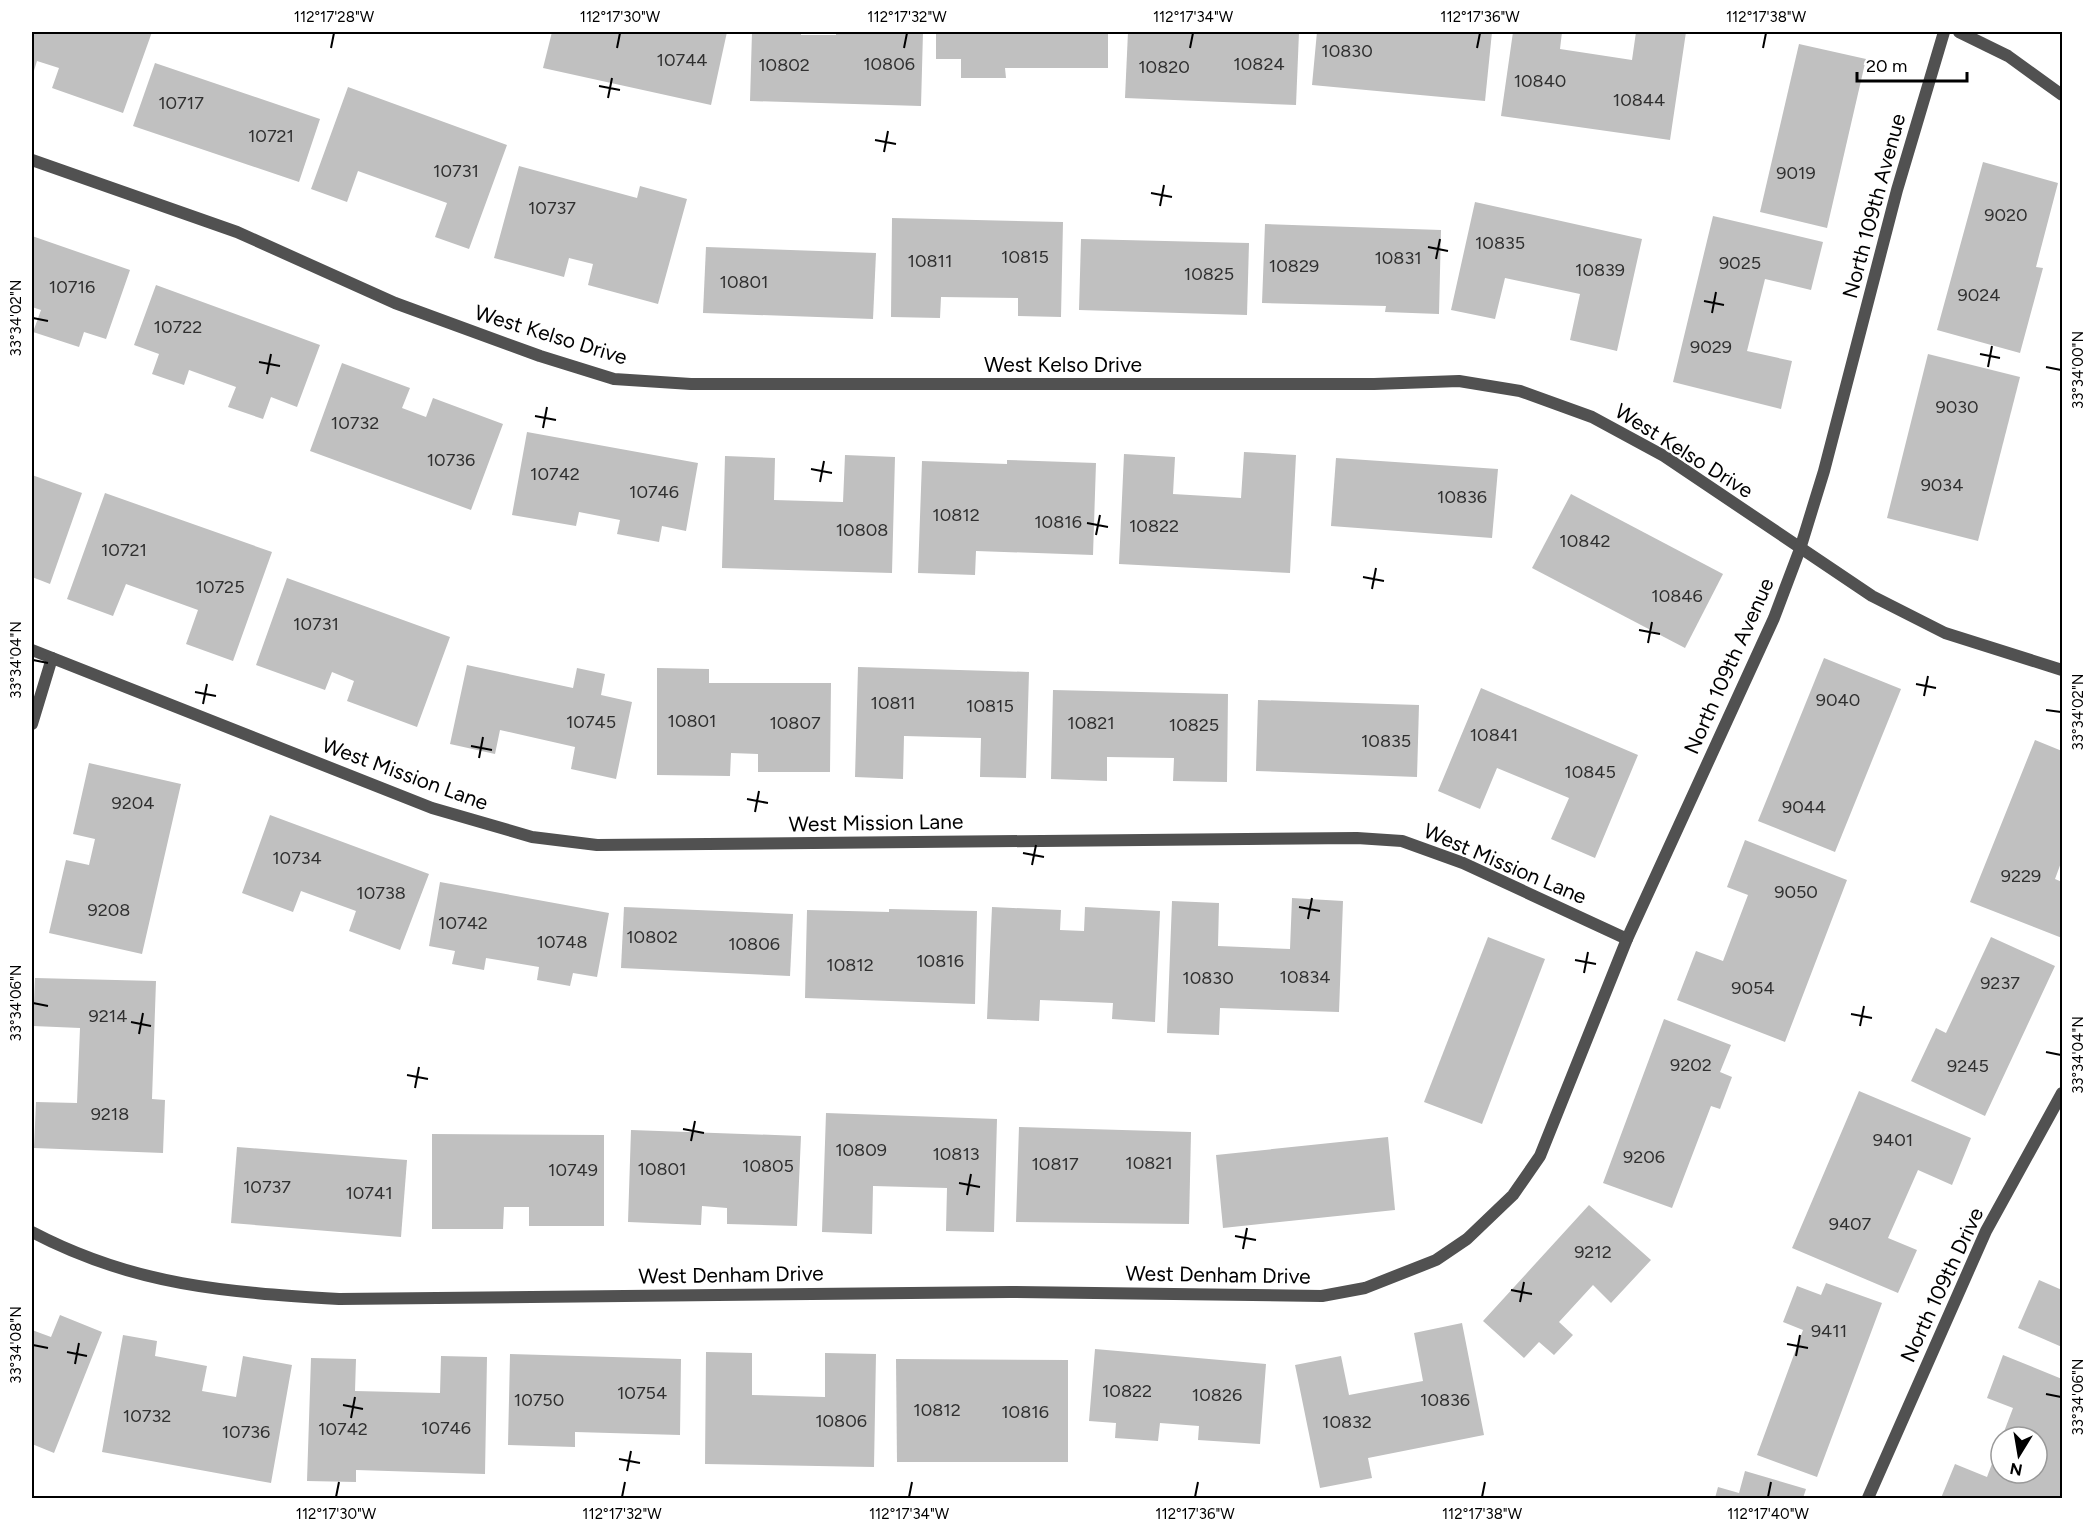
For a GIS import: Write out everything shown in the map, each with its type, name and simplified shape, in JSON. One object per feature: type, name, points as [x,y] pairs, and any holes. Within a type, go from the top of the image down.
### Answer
[{"type":"street","name":"North 109th Avenue","points":[[1436,1260],[1467,1239],[1513,1195],[1540,1156],[1627,939],[1774,618],[1800,549],[1824,471],[1897,190],[1944,32]]},
{"type":"street","points":[[1959,32],[2008,56],[2062,95]]},
{"type":"street","name":"West Kelso Drive","points":[[32,160],[237,232],[394,303],[540,356],[614,379],[691,384],[1374,384],[1459,381],[1520,391],[1592,417],[1664,456],[1872,596],[1945,633],[2062,670]]},
{"type":"street","name":"West Mission Lane","points":[[32,650],[432,808],[532,837],[597,845],[1357,838],[1402,841],[1463,863],[1627,939]]},
{"type":"street","points":[[32,724],[52,658]]},
{"type":"street","name":"North 109th Drive","points":[[1868,1498],[1986,1231],[2062,1093]]},
{"type":"street","name":"West Denham Drive","points":[[32,1232],[71,1253],[132,1274],[267,1296],[339,1299],[1010,1292],[1322,1296],[1365,1288],[1436,1260]]},
{"type":"building","points":[[32,32],[152,32],[123,113],[52,88],[59,68],[37,61],[32,77]]},
{"type":"building","points":[[552,32],[727,32],[711,105],[543,68]]},
{"type":"building","points":[[752,32],[836,35],[836,32],[923,32],[921,106],[750,101]]},
{"type":"building","points":[[936,32],[1108,32],[1108,68],[1005,68],[1006,78],[961,78],[961,59],[936,59]]},
{"type":"building","points":[[1128,32],[1299,32],[1296,105],[1125,98]]},
{"type":"building","points":[[1317,32],[1492,32],[1485,101],[1312,85]]},
{"type":"building","points":[[1513,32],[1562,32],[1560,49],[1632,60],[1636,32],[1686,32],[1670,140],[1501,116]]},
{"type":"building","points":[[1799,44],[1866,59],[1827,228],[1760,212]]},
{"type":"building","points":[[155,63],[320,119],[299,182],[133,126]]},
{"type":"building","points":[[348,87],[507,145],[469,249],[435,237],[447,203],[358,171],[347,202],[311,189]]},
{"type":"building","points":[[1983,162],[2058,183],[2036,267],[2043,268],[2020,353],[1937,330]]},
{"type":"building","points":[[519,166],[637,198],[640,186],[687,199],[658,304],[588,285],[593,264],[569,258],[564,277],[494,258]]},
{"type":"building","points":[[1475,202],[1642,239],[1617,351],[1570,340],[1580,294],[1505,278],[1495,319],[1451,310]]},
{"type":"building","points":[[1713,216],[1823,242],[1811,290],[1765,279],[1747,351],[1792,361],[1781,409],[1673,382]]},
{"type":"building","points":[[892,218],[1063,222],[1061,317],[1018,316],[1018,298],[941,297],[940,318],[891,317]]},
{"type":"building","points":[[1265,224],[1441,230],[1439,314],[1385,312],[1386,306],[1262,303]]},
{"type":"building","points":[[32,236],[130,270],[106,339],[84,332],[79,347],[33,332],[41,310],[32,307]]},
{"type":"building","points":[[1081,239],[1249,243],[1247,315],[1079,310]]},
{"type":"building","points":[[706,247],[876,253],[873,319],[703,313]]},
{"type":"building","points":[[156,285],[320,345],[297,407],[271,397],[263,419],[228,407],[236,387],[189,370],[184,385],[152,374],[159,354],[134,345]]},
{"type":"building","points":[[1928,354],[2020,377],[1978,541],[1887,518]]},
{"type":"building","points":[[342,363],[410,388],[402,408],[426,417],[433,398],[503,424],[471,510],[310,451]]},
{"type":"building","points":[[527,432],[698,463],[686,531],[662,526],[659,542],[617,534],[620,520],[579,512],[576,526],[512,515]]},
{"type":"building","points":[[1244,452],[1296,455],[1290,573],[1119,564],[1124,454],[1175,457],[1173,494],[1241,498]]},
{"type":"building","points":[[845,455],[895,457],[892,573],[722,568],[725,456],[775,458],[774,500],[843,502]]},
{"type":"building","points":[[1336,458],[1498,469],[1492,538],[1331,526]]},
{"type":"building","points":[[1007,460],[1096,463],[1093,555],[976,551],[975,575],[918,573],[922,461],[1007,464]]},
{"type":"building","points":[[32,475],[82,493],[50,584],[32,577]]},
{"type":"building","points":[[105,493],[272,552],[233,661],[186,644],[198,610],[126,584],[113,616],[67,599]]},
{"type":"building","points":[[1571,494],[1723,574],[1685,648],[1532,568]]},
{"type":"building","points":[[287,578],[450,637],[417,727],[347,701],[354,681],[332,672],[325,690],[256,665]]},
{"type":"building","points":[[1824,658],[1901,689],[1835,852],[1758,821]]},
{"type":"building","points":[[467,665],[573,688],[577,668],[605,674],[601,695],[632,702],[616,779],[571,769],[575,747],[500,730],[495,754],[450,744]]},
{"type":"building","points":[[858,667],[1029,672],[1026,778],[980,777],[981,738],[904,736],[903,779],[855,777]]},
{"type":"building","points":[[657,668],[709,669],[709,683],[831,683],[830,772],[758,772],[758,754],[731,753],[730,776],[657,775]]},
{"type":"building","points":[[1481,688],[1638,755],[1595,858],[1551,839],[1569,798],[1497,768],[1480,809],[1438,791]]},
{"type":"building","points":[[1053,690],[1228,694],[1227,782],[1173,781],[1174,758],[1107,757],[1107,781],[1051,779]]},
{"type":"building","points":[[1258,700],[1419,705],[1417,777],[1256,771]]},
{"type":"building","points":[[2035,740],[2062,751],[2062,860],[2055,879],[2062,882],[2062,938],[1970,902]]},
{"type":"building","points":[[89,763],[181,784],[142,954],[49,933],[66,860],[89,865],[95,839],[73,834]]},
{"type":"building","points":[[270,815],[429,874],[400,950],[349,931],[356,911],[301,891],[293,912],[242,893]]},
{"type":"building","points":[[1745,840],[1847,880],[1785,1042],[1677,1000],[1696,951],[1723,961],[1748,895],[1727,887]]},
{"type":"building","points":[[440,882],[609,913],[597,977],[573,973],[570,986],[537,980],[539,967],[486,958],[484,970],[452,964],[455,951],[429,946]]},
{"type":"building","points":[[1292,898],[1343,901],[1339,1012],[1220,1008],[1219,1035],[1167,1033],[1172,901],[1219,903],[1218,946],[1290,949]]},
{"type":"building","points":[[624,907],[793,914],[790,976],[621,968]]},
{"type":"building","points":[[992,907],[1061,910],[1060,930],[1084,931],[1085,907],[1160,911],[1155,1022],[1112,1019],[1113,1003],[1040,1000],[1039,1021],[987,1019]]},
{"type":"building","points":[[889,909],[977,911],[975,1004],[805,998],[807,910],[889,912]]},
{"type":"building","points":[[1488,937],[1545,959],[1482,1124],[1424,1102]]},
{"type":"building","points":[[1991,937],[2055,966],[1985,1116],[1911,1081],[1936,1028],[1946,1033]]},
{"type":"building","points":[[35,978],[156,981],[152,1099],[165,1100],[163,1153],[34,1148],[36,1102],[77,1103],[80,1028],[33,1026]]},
{"type":"building","points":[[1664,1019],[1731,1045],[1720,1072],[1732,1077],[1720,1109],[1711,1106],[1672,1208],[1603,1183]]},
{"type":"building","points":[[1859,1091],[1971,1138],[1952,1185],[1918,1170],[1888,1238],[1917,1250],[1898,1293],[1792,1248]]},
{"type":"building","points":[[826,1113],[997,1119],[994,1232],[946,1231],[947,1188],[873,1186],[872,1234],[822,1232]]},
{"type":"building","points":[[1019,1127],[1191,1132],[1189,1224],[1016,1222]]},
{"type":"building","points":[[631,1130],[801,1136],[797,1226],[727,1224],[727,1208],[702,1206],[701,1225],[628,1222]]},
{"type":"building","points":[[432,1134],[604,1135],[604,1226],[529,1226],[529,1207],[504,1207],[503,1229],[432,1229]]},
{"type":"building","points":[[1388,1137],[1395,1210],[1223,1228],[1216,1155]]},
{"type":"building","points":[[237,1147],[407,1160],[401,1237],[231,1223]]},
{"type":"building","points":[[1589,1205],[1651,1260],[1611,1303],[1593,1285],[1559,1322],[1573,1335],[1554,1355],[1539,1342],[1524,1358],[1483,1321]]},
{"type":"building","points":[[2039,1280],[2062,1290],[2062,1347],[2018,1328]]},
{"type":"building","points":[[1826,1283],[1882,1303],[1817,1477],[1757,1455],[1803,1330],[1783,1322],[1797,1286],[1821,1295]]},
{"type":"building","points":[[60,1315],[102,1332],[54,1453],[32,1444],[32,1330],[51,1337]]},
{"type":"building","points":[[1462,1323],[1484,1435],[1368,1458],[1372,1478],[1320,1488],[1295,1365],[1341,1356],[1349,1395],[1423,1381],[1414,1333]]},
{"type":"building","points":[[123,1335],[157,1341],[155,1356],[207,1366],[202,1391],[236,1397],[243,1356],[292,1365],[271,1483],[102,1452]]},
{"type":"building","points":[[1095,1349],[1266,1364],[1260,1444],[1198,1440],[1199,1426],[1160,1423],[1158,1441],[1115,1438],[1116,1423],[1089,1421]]},
{"type":"building","points":[[706,1352],[752,1353],[752,1395],[825,1397],[825,1353],[876,1354],[874,1467],[705,1464]]},
{"type":"building","points":[[510,1354],[681,1359],[680,1435],[575,1432],[575,1447],[508,1445]]},
{"type":"building","points":[[2003,1355],[2062,1379],[2062,1498],[1941,1498],[1955,1464],[1987,1477],[1989,1472],[1989,1485],[2049,1485],[2049,1425],[2007,1425],[2013,1408],[1987,1398]]},
{"type":"building","points":[[441,1356],[487,1357],[485,1474],[356,1470],[356,1482],[307,1481],[311,1358],[356,1359],[355,1391],[440,1393]]},
{"type":"building","points":[[896,1359],[1068,1360],[1068,1462],[897,1462]]},
{"type":"building","points":[[1745,1471],[1806,1489],[1803,1498],[1715,1498],[1718,1487],[1739,1493]]}]
